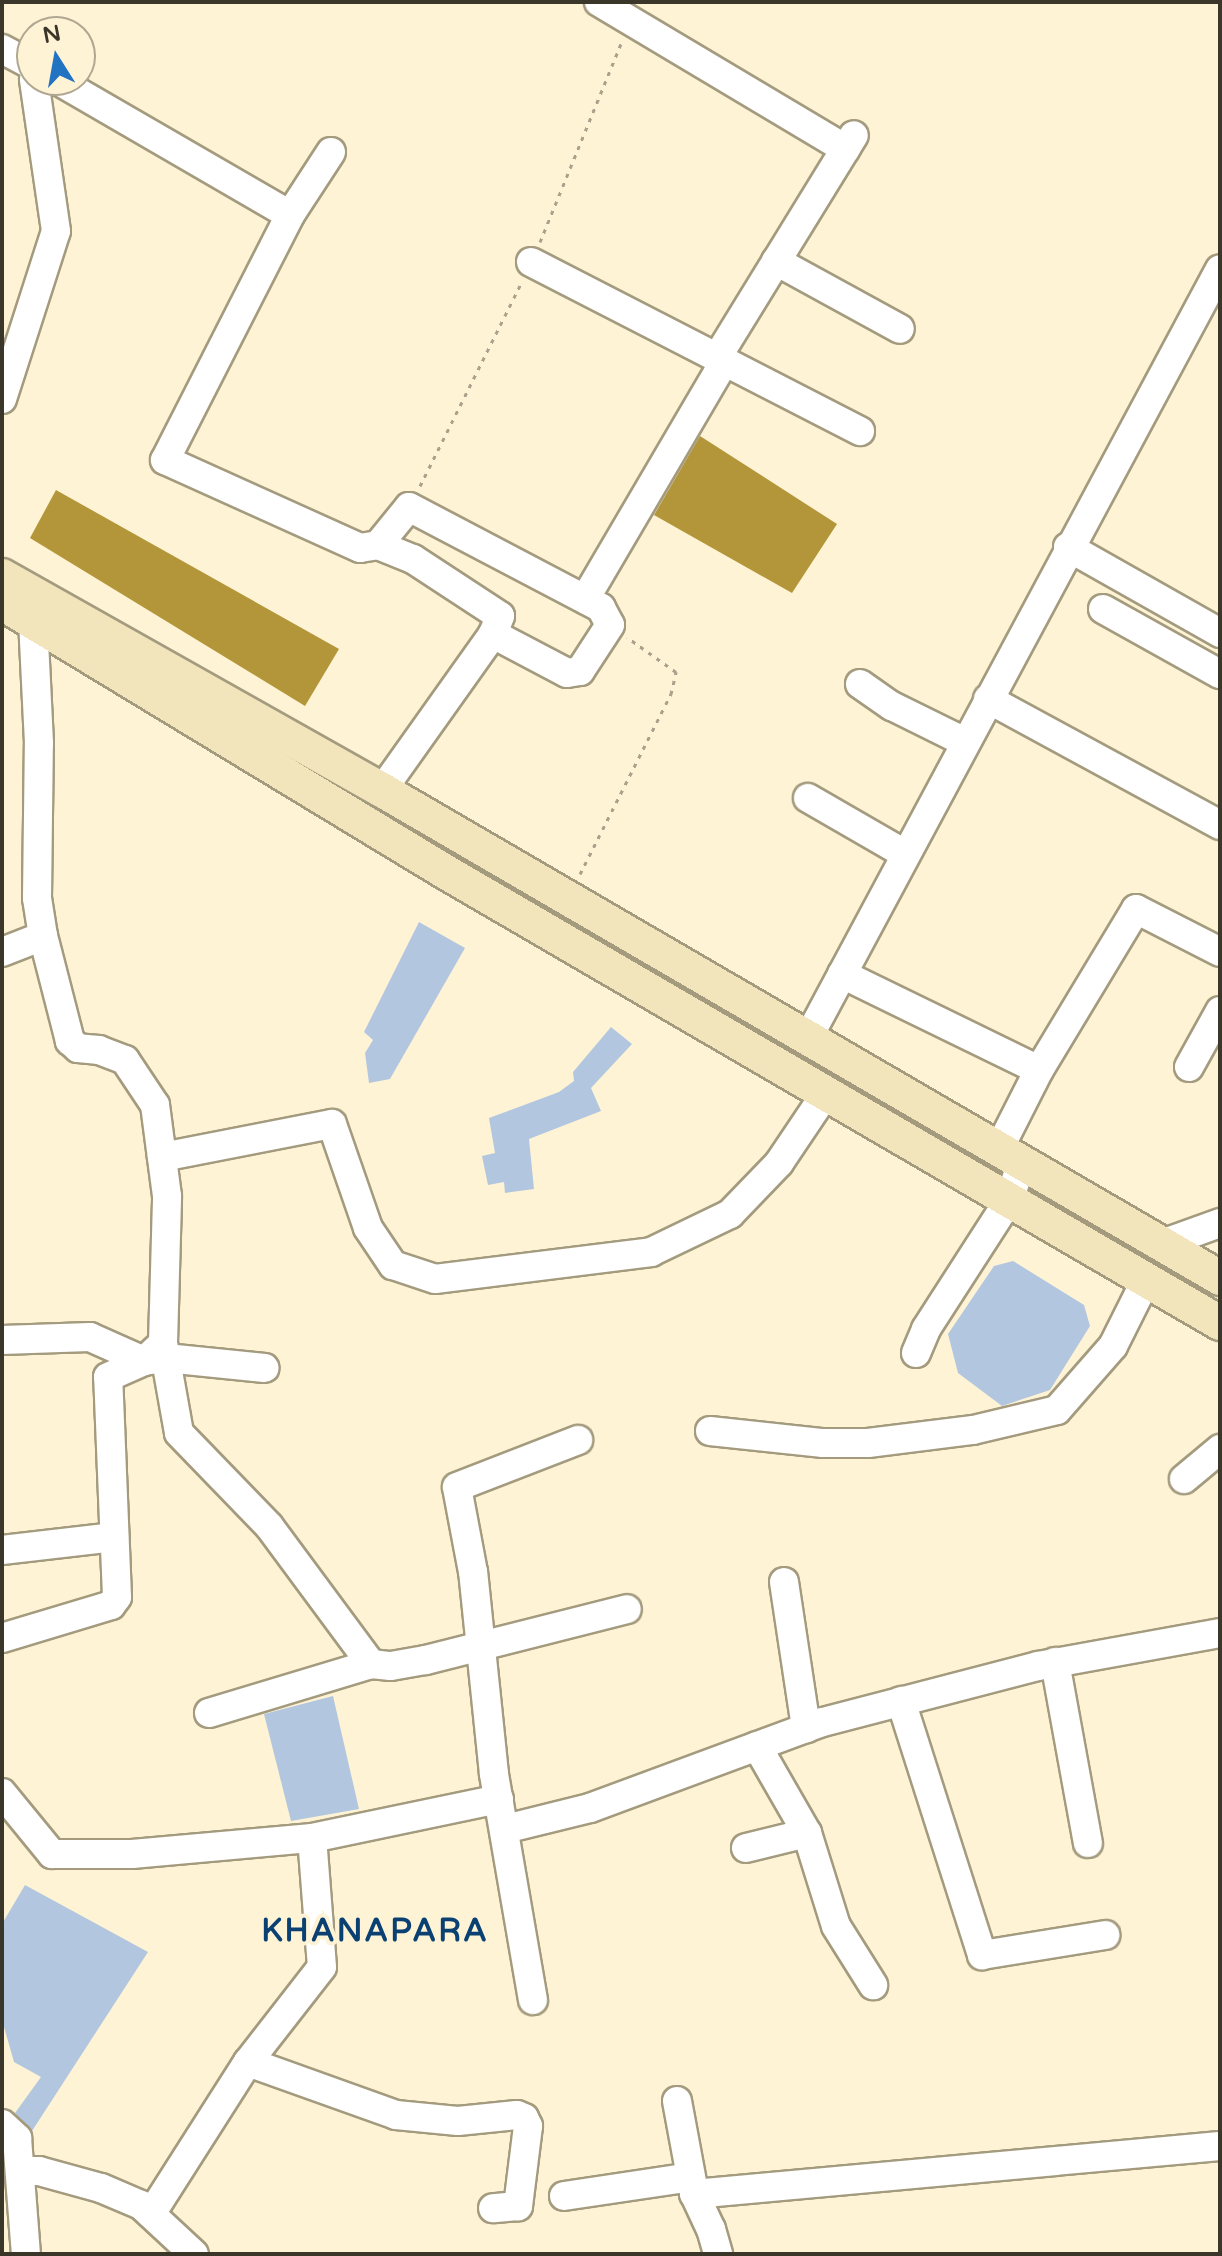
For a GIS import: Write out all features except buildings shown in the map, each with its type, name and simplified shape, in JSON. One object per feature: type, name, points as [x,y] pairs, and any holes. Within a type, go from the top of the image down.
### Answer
[{"type":"main road","points":[[2,562],[40,582],[27,614]]},
{"type":"main road","points":[[2,576],[27,614],[444,871],[1220,1323]]},
{"type":"main road","points":[[2,603],[382,790],[1220,1278]]},
{"type":"street","points":[[585,599],[776,261],[850,142],[599,2]]},
{"type":"street","points":[[2,399],[56,231],[36,96]]},
{"type":"street","points":[[85,96],[290,215]]},
{"type":"street","points":[[331,152],[290,215],[165,460],[337,541],[360,548],[378,545],[413,559],[500,616],[493,634],[382,790]]},
{"type":"street","points":[[776,261],[900,329]]},
{"type":"street","points":[[531,262],[860,431]]},
{"type":"street","points":[[808,1038],[1068,547],[1220,269]]},
{"type":"street","points":[[378,545],[409,507],[601,608],[610,625],[580,671],[567,673],[493,634]]},
{"type":"street","points":[[1068,547],[1220,633]]},
{"type":"street","points":[[1103,609],[1220,674]]},
{"type":"street","points":[[27,614],[39,743],[37,898],[43,936],[70,1041],[78,1048],[99,1050],[125,1060],[155,1105],[167,1196],[158,1354],[179,1433],[269,1526],[371,1664]]},
{"type":"street","points":[[860,684],[892,706],[965,742]]},
{"type":"street","points":[[988,699],[1220,825]]},
{"type":"street","points":[[808,798],[905,854]]},
{"type":"street","points":[[916,1353],[926,1329],[1009,1200],[1010,1156],[1039,1070],[1136,909],[1220,952]]},
{"type":"street","points":[[2,952],[43,936]]},
{"type":"street","points":[[842,974],[1039,1070]]},
{"type":"street","points":[[1189,1067],[1220,1011]]},
{"type":"street","points":[[162,1157],[332,1124],[368,1228],[393,1265],[435,1279],[651,1252],[730,1214],[779,1163],[826,1093]]},
{"type":"street","points":[[1162,1244],[1220,1223]]},
{"type":"street","points":[[710,1431],[823,1443],[868,1443],[973,1430],[1057,1410],[1113,1346],[1146,1280]]},
{"type":"street","points":[[2,1340],[90,1337],[158,1354],[264,1368]]},
{"type":"street","points":[[2,1638],[111,1605],[117,1597],[108,1377],[158,1354]]},
{"type":"street","points":[[533,2000],[499,1799],[473,1572],[457,1487],[578,1440]]},
{"type":"street","points":[[1184,1479],[1220,1449]]},
{"type":"street","points":[[2,1550],[114,1537]]},
{"type":"street","points":[[784,1582],[806,1728]]},
{"type":"street","points":[[209,1713],[371,1664],[391,1666],[627,1609]]},
{"type":"street","points":[[505,1829],[590,1808],[806,1728],[901,1701],[1055,1662],[1220,1633]]},
{"type":"street","points":[[1055,1662],[1088,1843]]},
{"type":"street","points":[[901,1701],[982,1955],[1105,1935]]},
{"type":"street","points":[[757,1746],[807,1833],[836,1926],[873,1985]]},
{"type":"street","points":[[2,1793],[52,1854],[132,1854],[312,1838],[499,1799]]},
{"type":"street","points":[[746,1848],[807,1833]]},
{"type":"street","points":[[151,2214],[248,2062],[322,1967],[312,1838]]},
{"type":"street","points":[[248,2062],[396,2115],[458,2121],[517,2115],[524,2118],[528,2126],[518,2206],[493,2208]]},
{"type":"street","points":[[677,2101],[692,2186],[718,2254]]},
{"type":"street","points":[[2,2124],[17,2138],[15,2188],[26,2254]]},
{"type":"street","points":[[564,2196],[1220,2146]]},
{"type":"street","points":[[15,2188],[39,2171],[101,2188],[141,2205],[194,2254]]},
{"type":"path","points":[[580,874],[671,694],[676,672],[610,625]]},
{"type":"shaded area","points":[[700,436],[837,524],[792,593],[654,515]]},
{"type":"shaded area","points":[[56,490],[339,649],[305,706],[30,538]]},
{"type":"district","name":"KHANAPARA","points":[[375,1931]]}]
